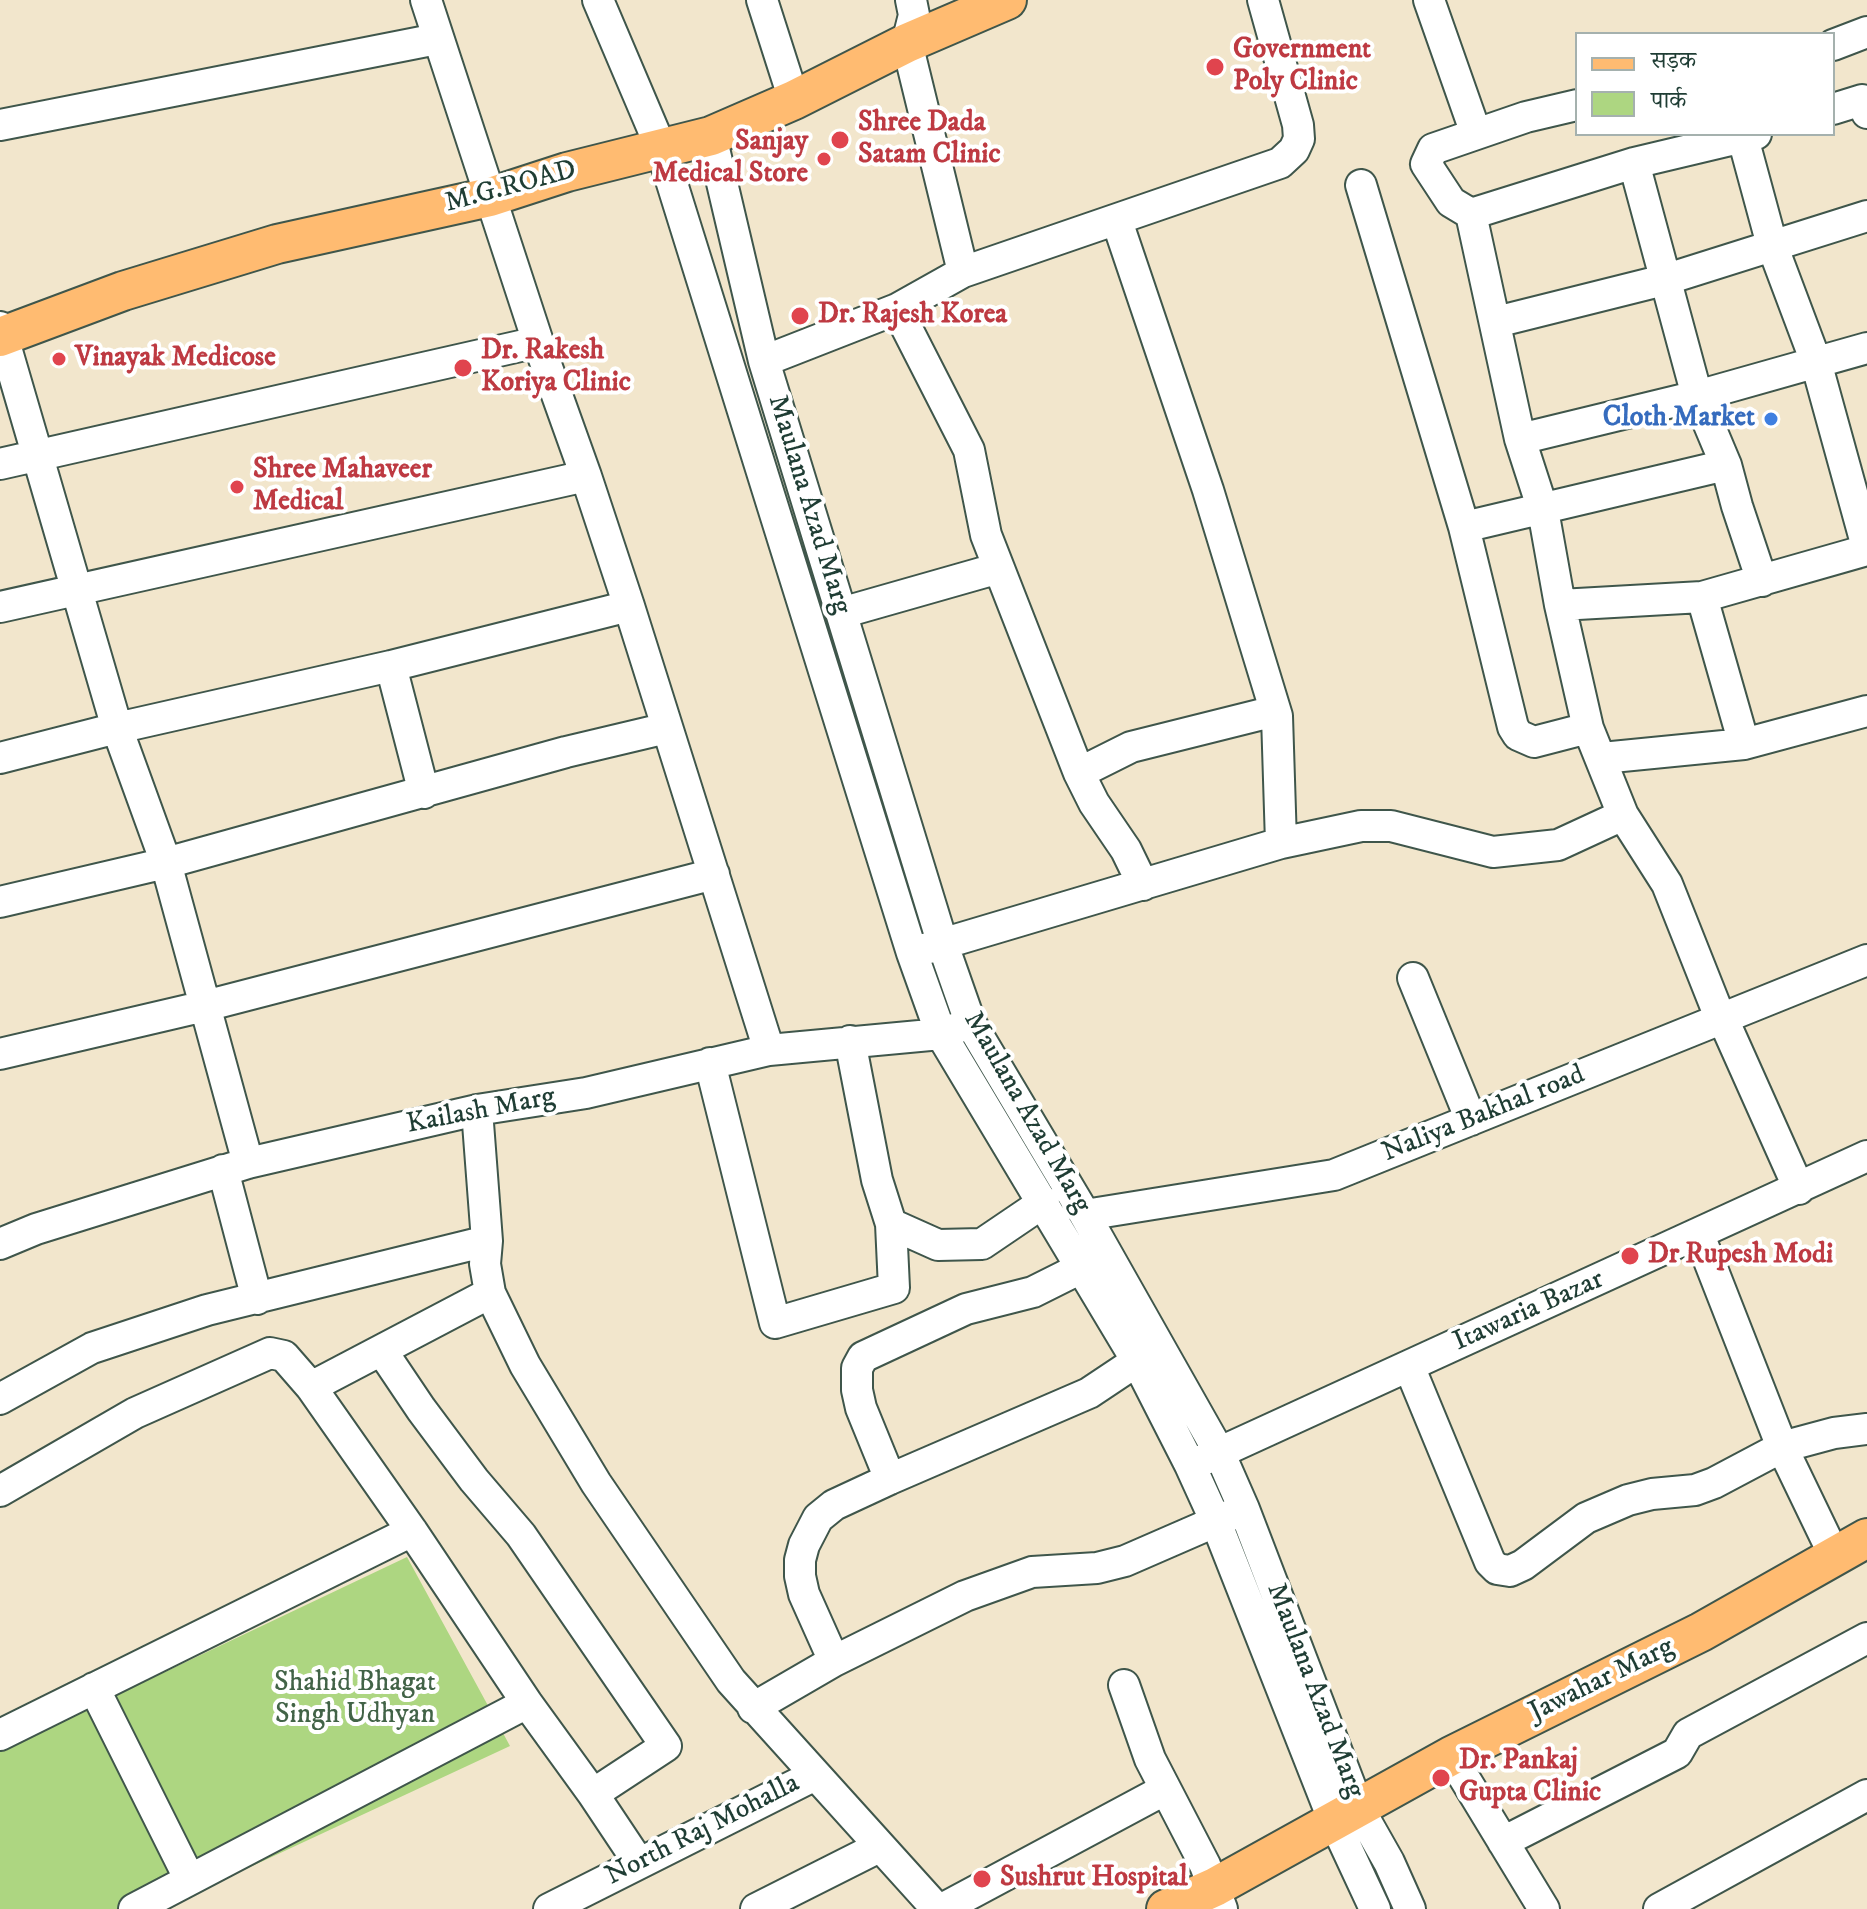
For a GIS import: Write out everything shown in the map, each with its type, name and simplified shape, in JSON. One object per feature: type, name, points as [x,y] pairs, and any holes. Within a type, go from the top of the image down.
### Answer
[{"type":"main road","name":"M.G.ROAD","points":[[1,333],[123,291],[277,244],[490,197],[567,172],[711,136],[794,100],[907,43],[1007,0]]},
{"type":"main road","name":"Jawahar Marg","points":[[1166,1909],[1218,1898],[1346,1814],[1451,1756],[1701,1632],[1851,1548]]},
{"type":"street","points":[[426,0],[538,342],[629,606],[769,1050]]},
{"type":"street","name":"Maulana Azad Marg","points":[[598,0],[661,148],[912,953],[941,1034],[1137,1361],[1190,1465],[1346,1814],[1389,1862],[1410,1909]]},
{"type":"street","points":[[762,0],[794,100]]},
{"type":"street","points":[[911,0],[914,15],[907,43],[963,272]]},
{"type":"street","points":[[764,361],[897,309],[963,272],[1280,163],[1294,150],[1299,139],[1298,125],[1263,0]]},
{"type":"street","points":[[1429,0],[1474,128],[1470,136]]},
{"type":"street","points":[[1835,44],[1867,32]]},
{"type":"street","points":[[0,125],[437,39]]},
{"type":"street","points":[[1835,108],[1862,100],[1867,113]]},
{"type":"street","points":[[1575,105],[1526,117],[1433,149],[1426,164],[1451,202],[1471,214],[1520,439],[1543,510],[1560,605],[1588,728],[1623,815],[1667,884],[1722,1020],[1799,1189]]},
{"type":"street","name":"Maulana Azad Marg","points":[[711,136],[764,361],[943,945],[970,1022],[1085,1215],[1219,1452],[1244,1509],[1375,1909]]},
{"type":"street","points":[[1471,214],[1634,163],[1749,136],[1772,245],[1816,362],[1867,549],[1702,597],[1560,605]]},
{"type":"street","points":[[1634,163],[1697,396],[1726,465],[1762,581]]},
{"type":"street","points":[[1361,185],[1464,527],[1513,727],[1526,740],[1534,742],[1588,728]]},
{"type":"street","points":[[1496,322],[1664,280],[1867,216]]},
{"type":"street","points":[[1117,221],[1208,490],[1275,711],[1281,843]]},
{"type":"street","points":[[897,309],[969,450],[986,535],[1079,773],[1094,803],[1126,850],[1143,885]]},
{"type":"street","points":[[1,333],[117,728],[166,863],[205,1006],[257,1299]]},
{"type":"street","points":[[0,464],[538,342]]},
{"type":"street","points":[[1520,439],[1697,396],[1867,348]]},
{"type":"street","points":[[1464,527],[1726,465]]},
{"type":"street","points":[[0,607],[586,476]]},
{"type":"street","points":[[841,613],[999,568]]},
{"type":"street","points":[[1702,597],[1744,744]]},
{"type":"street","points":[[0,758],[117,728],[391,666],[629,606]]},
{"type":"street","points":[[391,666],[424,793]]},
{"type":"street","points":[[1079,773],[1131,747],[1275,711]]},
{"type":"street","points":[[1602,758],[1744,744],[1867,711]]},
{"type":"street","points":[[0,902],[166,863],[566,752],[667,728]]},
{"type":"street","points":[[912,953],[1281,843],[1361,826],[1391,826],[1493,852],[1558,845],[1623,815]]},
{"type":"street","points":[[0,1054],[205,1006],[714,874]]},
{"type":"street","name":"Naliya Bakhal road","points":[[1085,1215],[1334,1175],[1867,960]]},
{"type":"street","points":[[1413,978],[1471,1120]]},
{"type":"street","name":"Kailash Marg","points":[[0,1244],[36,1229],[236,1167],[477,1110],[586,1093],[769,1050],[941,1034],[970,1022]]},
{"type":"street","points":[[710,1063],[775,1323],[894,1288],[891,1224],[877,1180],[850,1041]]},
{"type":"street","points":[[477,1110],[487,1241],[485,1264],[490,1293],[525,1365],[596,1483],[731,1681],[879,1847],[939,1909],[1164,1790]]},
{"type":"street","name":"Itawaria Bazar","points":[[1190,1465],[1867,1156]]},
{"type":"street","points":[[891,1224],[938,1245],[982,1244],[1044,1202]]},
{"type":"street","points":[[1699,1235],[1782,1447],[1851,1548]]},
{"type":"street","points":[[0,1399],[92,1348],[207,1310],[487,1241]]},
{"type":"street","points":[[890,1479],[861,1408],[857,1390],[857,1368],[863,1357],[966,1309],[1033,1292],[1083,1267]]},
{"type":"street","points":[[311,1387],[490,1293]]},
{"type":"street","points":[[382,1351],[474,1480],[521,1535],[666,1746],[593,1794]]},
{"type":"street","points":[[0,1491],[135,1413],[270,1353],[284,1356],[311,1387],[412,1531],[639,1863]]},
{"type":"street","points":[[834,1661],[804,1594],[800,1576],[804,1545],[818,1518],[834,1505],[890,1479],[1089,1393],[1137,1361]]},
{"type":"street","points":[[1409,1366],[1490,1562],[1497,1569],[1510,1571],[1604,1509],[1652,1494],[1695,1490],[1782,1447],[1834,1433],[1867,1429]]},
{"type":"street","points":[[753,1708],[834,1661],[965,1596],[1032,1572],[1097,1568],[1125,1561],[1244,1509]]},
{"type":"street","points":[[0,1735],[412,1531]]},
{"type":"street","points":[[1503,1842],[1677,1753],[1688,1734],[1867,1638]]},
{"type":"street","points":[[1124,1685],[1150,1759],[1218,1898]]},
{"type":"street","points":[[94,1688],[189,1878]]},
{"type":"street","points":[[134,1909],[527,1703]]},
{"type":"street","points":[[1451,1756],[1544,1909]]},
{"type":"street","name":"North Raj Mohalla","points":[[549,1909],[815,1775]]},
{"type":"street","points":[[1659,1909],[1867,1795]]},
{"type":"street","points":[[756,1909],[879,1847]]},
{"type":"green space","name":"Shahid Bhagat Singh Udhyan","points":[[407,1557],[510,1746],[160,1909],[0,1909],[0,1743],[70,1717]]},
{"type":"place","name":"Government Poly Clinic","points":[[1215,67]]},
{"type":"place","name":"Shree Dada Satam Clinic","points":[[840,140]]},
{"type":"place","name":"Sanjay Medical Store","points":[[824,159]]},
{"type":"place","name":"Dr. Rajesh Korea","points":[[800,316]]},
{"type":"place","name":"Vinayak Medicose","points":[[59,359]]},
{"type":"place","name":"Dr. Rakesh Koriya Clinic","points":[[463,368]]},
{"type":"place","name":"Cloth Market","points":[[1771,419]]},
{"type":"place","name":"Shree Mahaveer Medical","points":[[237,487]]},
{"type":"place","name":"Dr Rupesh Modi","points":[[1630,1256]]},
{"type":"place","name":"Dr. Pankaj Gupta Clinic","points":[[1441,1778]]},
{"type":"place","name":"Sushrut Hospital","points":[[982,1879]]}]
